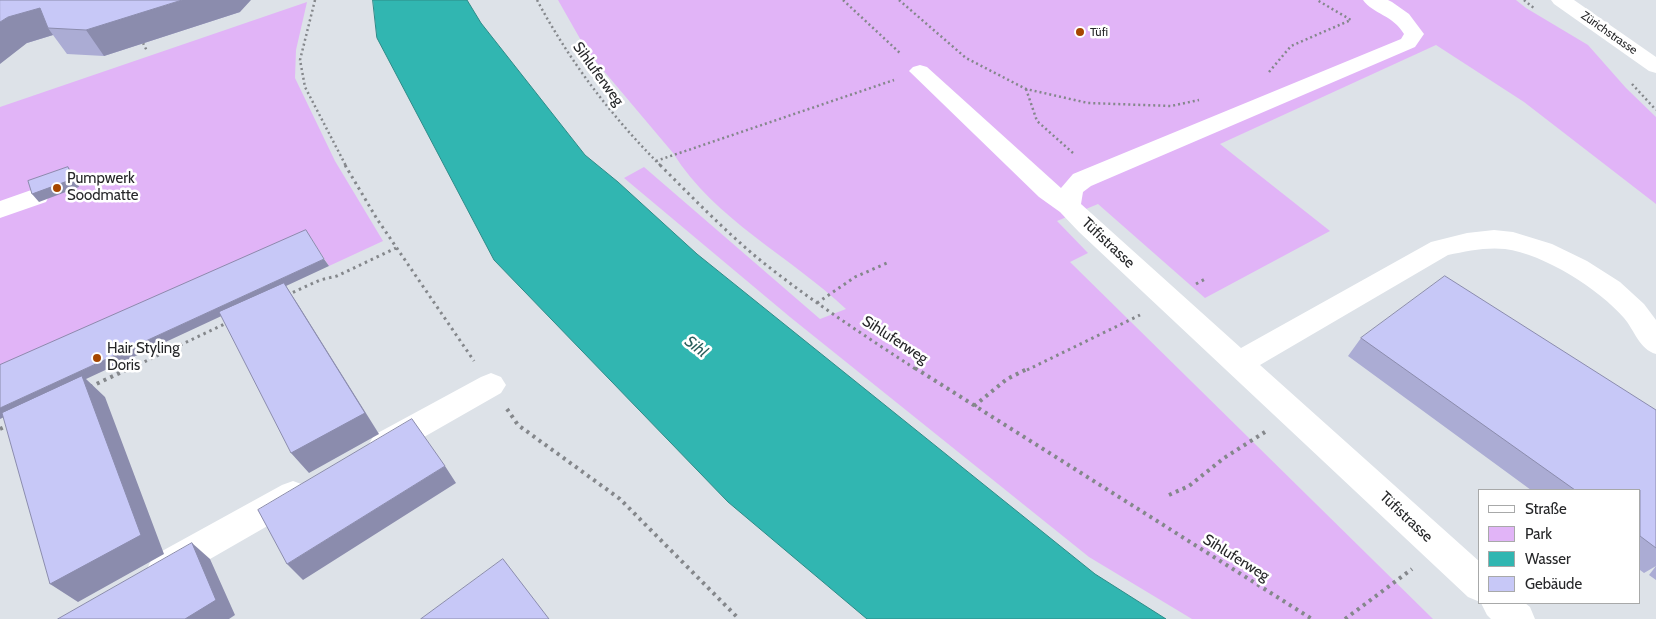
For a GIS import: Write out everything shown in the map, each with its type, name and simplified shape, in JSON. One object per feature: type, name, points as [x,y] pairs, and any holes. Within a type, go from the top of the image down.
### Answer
[{"type":"street","name":"Tüfistrasse","points":[[1372,0],[1400,15],[1409,24],[1414,34],[1408,43],[1082,180],[1072,188],[1069,196],[1069,206],[1088,226],[1478,583]]},
{"type":"street","name":"Zürichstrasse","points":[[1561,0],[1656,68]]},
{"type":"street","points":[[920,71],[1048,191],[1069,206]]},
{"type":"street","points":[[1236,91],[1258,106]]},
{"type":"street","points":[[0,210],[37,196]]},
{"type":"street","points":[[1239,363],[1440,248],[1467,241],[1490,239],[1512,240],[1533,246],[1569,263],[1602,283],[1634,310],[1656,343]]},
{"type":"street","points":[[363,457],[491,385]]},
{"type":"street","points":[[140,581],[320,481]]},
{"type":"street","points":[[1500,604],[1516,619]]},
{"type":"path","points":[[315,0],[300,60],[305,87],[336,150],[396,248],[518,424],[620,499],[739,619]]},
{"type":"path","name":"Sihluferweg","points":[[537,0],[552,30],[600,98],[656,162],[764,263],[817,303],[974,406],[1312,619]]},
{"type":"path","points":[[656,162],[920,71],[843,0]]},
{"type":"path","points":[[899,0],[966,58],[1026,90],[1088,102],[1171,106],[1236,91],[1270,72],[1291,46],[1351,20],[1317,0]]},
{"type":"path","points":[[143,43],[147,50]]},
{"type":"path","points":[[1026,90],[1037,121],[1054,136]]},
{"type":"path","points":[[285,296],[320,280],[337,276],[396,248]]},
{"type":"path","points":[[817,303],[855,277],[887,263]]},
{"type":"path","points":[[974,406],[1007,379],[1147,312]]},
{"type":"path","points":[[89,388],[231,321]]},
{"type":"path","points":[[0,429],[18,421]]},
{"type":"path","points":[[1169,495],[1189,486],[1224,458],[1255,440],[1270,428]]},
{"type":"path","points":[[1345,619],[1418,565]]},
{"type":"green space","points":[[558,0],[1516,0],[1588,45],[1626,88],[1656,117],[1656,204],[1524,102],[1436,45],[1220,144],[1330,231],[1205,298],[1098,204],[1057,221],[1088,253],[1070,262],[1433,619],[1192,619],[1089,557],[790,317],[624,178],[644,167],[820,319],[846,309],[731,218],[690,177],[673,153],[587,51]]},
{"type":"green space","points":[[307,2],[296,50],[295,78],[335,161],[383,241],[329,266],[311,238],[0,376],[0,107]]},
{"type":"water","name":"Sihl","points":[[373,0],[467,0],[481,23],[585,155],[618,182],[697,254],[1095,574],[1166,619],[867,619],[728,502],[494,260],[377,38]]},
{"type":"building","points":[[0,0],[182,0],[86,30],[48,28],[40,8],[8,17],[0,22]]},
{"type":"building","points":[[68,167],[73,179],[32,194],[28,181]]},
{"type":"building","points":[[306,230],[324,259],[0,408],[0,365]]},
{"type":"building","points":[[1445,276],[1656,410],[1656,548],[1641,537],[1641,489],[1574,489],[1361,338]]},
{"type":"building","points":[[284,283],[365,413],[291,453],[219,312]]},
{"type":"building","points":[[82,376],[141,535],[50,584],[2,413]]},
{"type":"building","points":[[412,419],[445,466],[287,564],[258,510]]},
{"type":"building","points":[[192,543],[216,600],[185,619],[58,619]]},
{"type":"building","points":[[503,559],[549,619],[421,619]]},
{"type":"place","name":"Tüfi","points":[[1080,32]]},
{"type":"place","name":"Pumpwerk Soodmatte","points":[[57,188]]},
{"type":"place","name":"Hair Styling Doris","points":[[97,358]]}]
